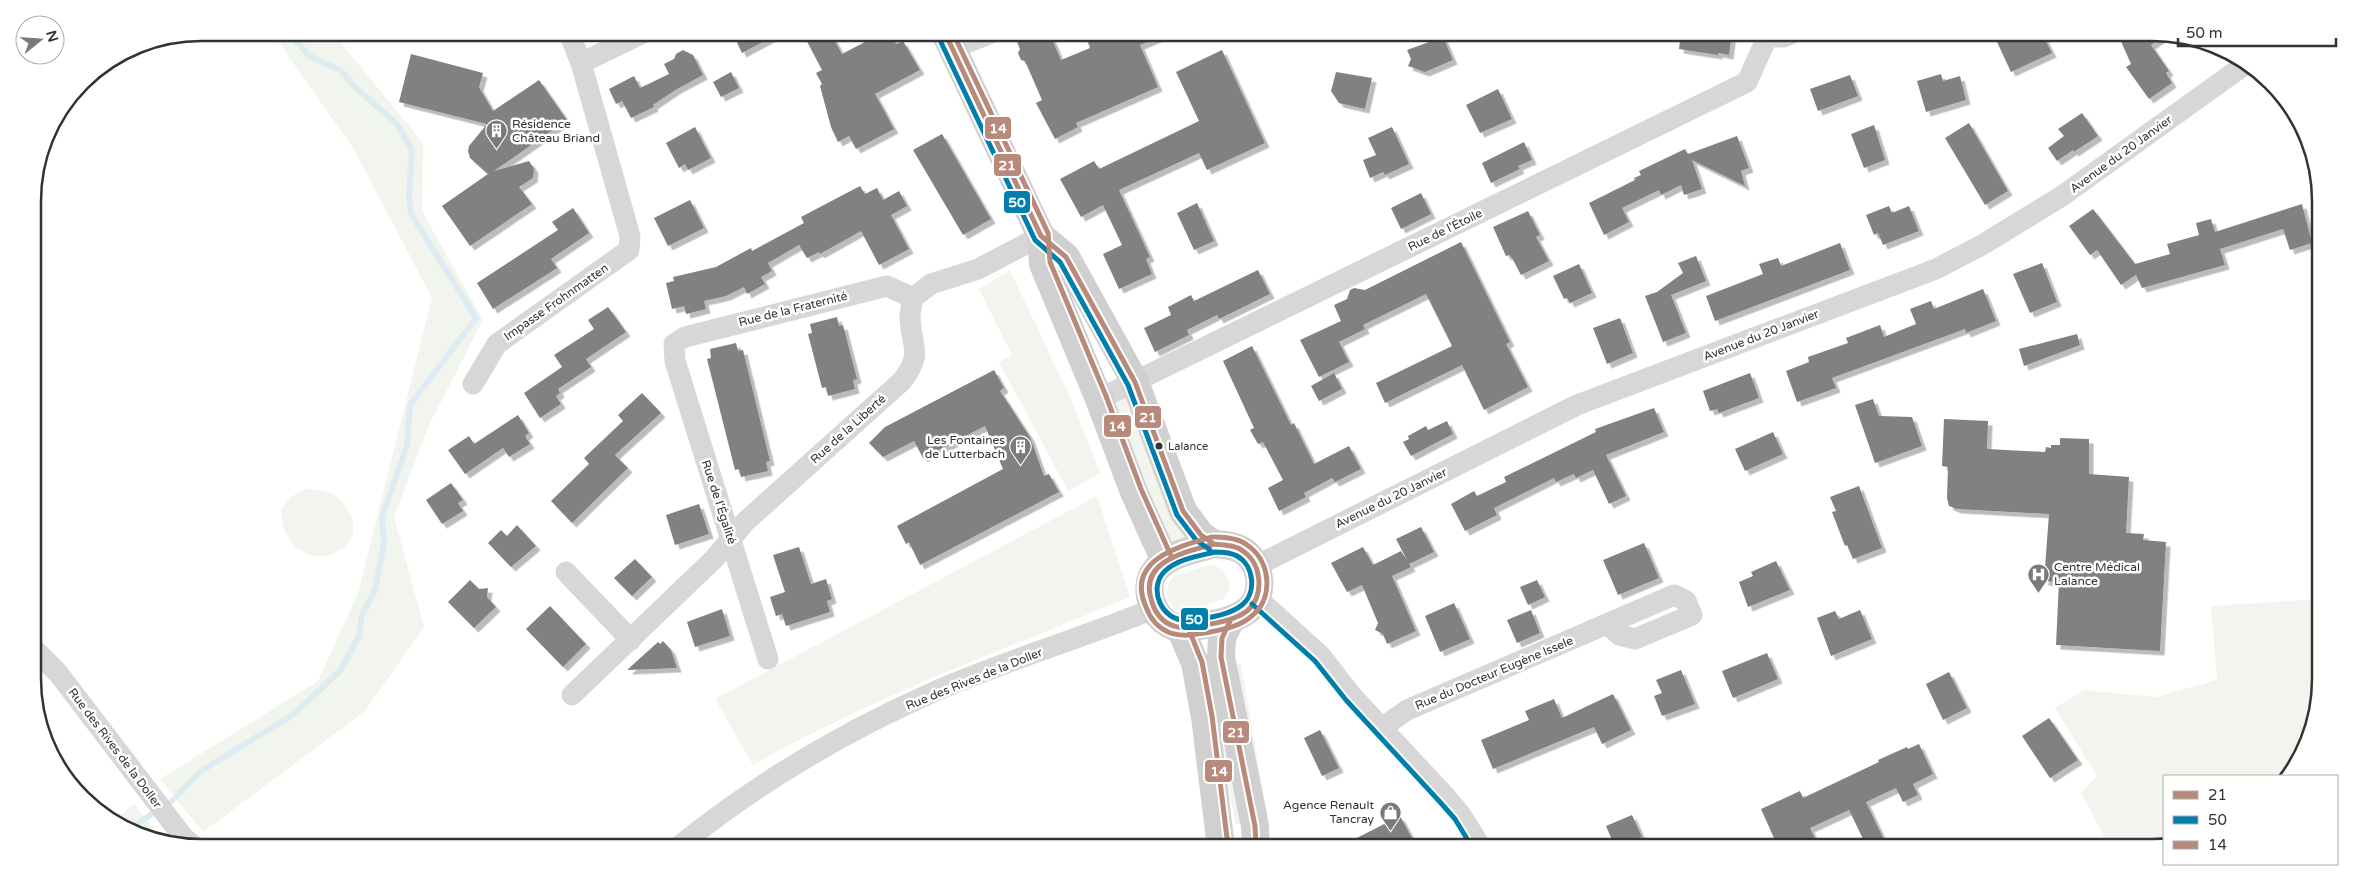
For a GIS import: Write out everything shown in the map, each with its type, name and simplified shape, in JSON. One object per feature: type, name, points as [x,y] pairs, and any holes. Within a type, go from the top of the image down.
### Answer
[{"type":"main road","points":[[949,41],[1041,236],[1043,264],[1134,492],[1165,561]]},
{"type":"main road","points":[[1041,236],[1066,257],[1135,382],[1183,511],[1201,535],[1214,544]]},
{"type":"main road","points":[[1214,544],[1231,545],[1246,552],[1256,566],[1260,579],[1257,598],[1249,610],[1231,619],[1180,628],[1165,620],[1153,609],[1149,588],[1153,574],[1165,561],[1214,544]]},
{"type":"main road","points":[[1231,619],[1222,638],[1221,657],[1255,826],[1256,838]]},
{"type":"main road","points":[[1180,628],[1195,663],[1220,838]]},
{"type":"street","points":[[572,41],[581,63],[625,41]]},
{"type":"street","name":"Rue de l'Étoile","points":[[1098,399],[1747,82],[1765,41]]},
{"type":"street","name":"Impasse Frohnmatten","points":[[473,384],[497,344],[630,250],[630,236],[581,63]]},
{"type":"street","name":"Avenue du 20 Janvier","points":[[1256,566],[1577,405],[1936,269],[1982,245],[2062,196],[2241,68]]},
{"type":"street","points":[[913,298],[931,284],[978,269],[1041,236]]},
{"type":"street","name":"Rue de la Fraternité","points":[[674,344],[685,336],[887,286],[913,298]]},
{"type":"street","name":"Rue de la Liberté","points":[[572,695],[714,558],[752,516],[902,380],[912,368],[916,351],[910,317],[913,298]]},
{"type":"street","name":"Rue de l'Égalité","points":[[674,344],[675,361],[768,659]]},
{"type":"street","points":[[566,572],[631,640]]},
{"type":"street","points":[[1257,598],[1312,646],[1351,695],[1446,796],[1475,838]]},
{"type":"street","name":"Rue des Rives de la Doller","points":[[688,839],[712,820],[802,759],[861,726],[938,690],[1153,609]]},
{"type":"street","name":"Rue du Docteur Eugène Issele","points":[[1383,727],[1408,710],[1608,625]]},
{"type":"street","name":"Rue des Rives de la Doller","points":[[41,656],[58,673],[185,838]]},
{"type":"shaded area","points":[[278,41],[340,41],[423,143],[422,211],[483,320],[429,425],[394,517],[424,627],[365,711],[203,832],[160,779],[318,681],[358,593],[432,298],[353,148]]},
{"type":"shaded area","points":[[1010,270],[1069,395],[1100,473],[1068,491],[999,362],[1012,355],[979,289]]},
{"type":"shaded area","points":[[1132,394],[1195,538],[1169,545],[1111,405]]},
{"type":"shaded area","points":[[307,489],[324,491],[334,495],[346,507],[353,522],[352,536],[345,547],[334,554],[320,556],[306,554],[293,545],[284,529],[281,510],[290,497]]},
{"type":"shaded area","points":[[1097,496],[1130,597],[938,675],[798,740],[753,765],[715,699]]},
{"type":"shaded area","points":[[1213,564],[1226,575],[1228,580],[1229,589],[1223,599],[1194,608],[1179,609],[1173,606],[1169,601],[1167,591],[1173,576]]},
{"type":"shaded area","points":[[2312,600],[2312,679],[2310,700],[2303,731],[2295,750],[2279,775],[2163,775],[2163,838],[2105,838],[2081,793],[2097,776],[2055,708],[2084,690],[2156,697],[2217,680],[2211,606]]},
{"type":"shaded area","points":[[1241,664],[1267,814],[1264,815],[1230,666]]},
{"type":"shaded area","points":[[1215,670],[1245,822],[1236,825],[1204,672]]},
{"type":"shaded area","points":[[134,804],[157,832],[130,822],[120,816]]},
{"type":"building","points":[[736,41],[764,41],[742,53]]},
{"type":"building","points":[[807,41],[835,41],[842,54],[867,41],[894,41],[896,44],[903,41],[920,70],[875,94],[894,129],[856,149],[849,136],[838,142],[831,127],[820,86],[822,84],[816,73],[822,70]]},
{"type":"building","points":[[1017,41],[1053,41],[1061,60],[1090,48],[1087,41],[1150,41],[1140,45],[1158,87],[1076,123],[1078,127],[1055,139],[1036,103],[1042,100],[1025,61],[1021,60],[1018,53],[1020,49]]},
{"type":"building","points":[[1432,41],[1445,41],[1453,60],[1425,72],[1408,66],[1411,59],[1407,50]]},
{"type":"building","points":[[1680,41],[1731,41],[1729,55],[1679,49]]},
{"type":"building","points":[[2046,41],[2052,53],[2011,72],[1997,42]]},
{"type":"building","points":[[2121,41],[2156,41],[2151,45],[2169,71],[2166,73],[2172,83],[2149,99],[2126,67],[2131,64]]},
{"type":"building","points":[[683,50],[693,55],[703,75],[677,89],[653,105],[654,107],[631,118],[622,101],[616,104],[609,89],[634,76],[640,88],[669,74],[664,64],[674,59],[676,54]]},
{"type":"building","points":[[1222,50],[1265,143],[1207,170],[1199,153],[1119,190],[1150,257],[1146,259],[1152,274],[1119,289],[1103,254],[1122,245],[1103,205],[1081,217],[1060,179],[1094,161],[1099,169],[1199,121],[1176,72]]},
{"type":"building","name":"Résidence Château Briand","points":[[411,54],[483,73],[479,87],[493,111],[539,80],[567,120],[494,171],[529,161],[534,169],[533,178],[519,187],[532,204],[470,246],[442,206],[488,174],[470,158],[468,151],[469,146],[487,124],[399,102]]},
{"type":"building","points":[[731,72],[739,88],[721,97],[713,82]]},
{"type":"building","points":[[1336,72],[1372,78],[1365,109],[1339,103],[1331,91]]},
{"type":"building","points":[[1941,74],[1943,81],[1960,76],[1966,100],[1926,112],[1917,81]]},
{"type":"building","points":[[1850,75],[1858,96],[1818,111],[1810,89]]},
{"type":"building","points":[[1498,89],[1512,119],[1480,133],[1466,105]]},
{"type":"building","points":[[2082,113],[2098,136],[2057,161],[2048,148],[2064,136],[2058,129]]},
{"type":"building","points":[[1969,123],[2008,191],[1985,205],[1945,138]]},
{"type":"building","points":[[1874,125],[1885,160],[1864,168],[1851,134]]},
{"type":"building","points":[[695,127],[711,158],[688,170],[685,164],[679,168],[666,143]]},
{"type":"building","points":[[1392,127],[1409,164],[1385,175],[1383,172],[1370,178],[1363,160],[1376,155],[1368,138]]},
{"type":"building","points":[[942,134],[991,219],[963,235],[913,150]]},
{"type":"building","points":[[1737,136],[1749,168],[1741,171],[1745,186],[1692,160],[1702,189],[1684,195],[1681,185],[1661,195],[1659,190],[1622,208],[1629,222],[1604,235],[1589,203],[1635,180],[1634,178],[1641,175],[1639,171],[1685,149],[1688,154]]},
{"type":"building","points":[[1524,142],[1532,160],[1518,166],[1520,169],[1491,183],[1482,163]]},
{"type":"building","points":[[860,186],[865,194],[877,188],[883,200],[899,191],[907,206],[891,215],[909,249],[879,265],[861,231],[820,254],[819,252],[807,258],[799,245],[768,263],[772,271],[761,277],[765,284],[747,294],[744,287],[726,296],[704,301],[706,309],[686,314],[684,306],[672,309],[666,283],[674,281],[673,277],[716,267],[751,248],[752,251],[804,223],[801,217]]},
{"type":"building","points":[[1421,193],[1431,214],[1401,229],[1391,208]]},
{"type":"building","points":[[690,200],[704,228],[668,246],[654,218]]},
{"type":"building","points":[[1197,203],[1214,241],[1194,250],[1177,213]]},
{"type":"building","points":[[2302,204],[2312,243],[2290,250],[2283,229],[2220,249],[2225,265],[2142,288],[2136,275],[2121,285],[2097,250],[2090,255],[2069,226],[2093,209],[2135,264],[2170,254],[2167,244],[2199,235],[2196,223],[2211,219],[2215,232]]},
{"type":"building","points":[[1889,206],[1892,213],[1909,206],[1919,231],[1883,245],[1878,233],[1874,235],[1866,215]]},
{"type":"building","points":[[573,208],[589,233],[551,259],[557,268],[493,309],[477,283],[558,230],[552,222]]},
{"type":"building","points":[[1528,211],[1540,235],[1536,237],[1549,261],[1521,275],[1512,258],[1509,255],[1506,256],[1493,227]]},
{"type":"building","points":[[1461,242],[1510,342],[1506,344],[1528,387],[1484,410],[1462,365],[1385,403],[1376,383],[1452,346],[1426,294],[1363,325],[1365,329],[1339,342],[1349,362],[1319,377],[1300,340],[1341,321],[1334,305],[1347,299],[1350,290],[1354,288],[1365,290]]},
{"type":"building","points":[[1840,243],[1850,270],[1715,321],[1706,296],[1763,274],[1759,264],[1778,258],[1781,266]]},
{"type":"building","points":[[1696,256],[1706,281],[1671,295],[1686,333],[1663,342],[1645,296],[1657,292],[1683,273],[1678,263]]},
{"type":"building","points":[[2042,263],[2057,302],[2030,313],[2013,274]]},
{"type":"building","points":[[1579,264],[1592,293],[1570,303],[1567,298],[1564,299],[1553,276]]},
{"type":"building","points":[[1258,270],[1270,294],[1219,319],[1217,315],[1187,330],[1189,335],[1155,352],[1144,328],[1171,315],[1168,307],[1191,295],[1194,301]]},
{"type":"building","points":[[1983,289],[1996,321],[1966,333],[1965,329],[1832,378],[1836,388],[1797,402],[1786,371],[1809,362],[1808,357],[1848,343],[1846,338],[1880,325],[1884,337],[1916,324],[1910,309],[1931,301],[1934,309]]},
{"type":"building","points":[[608,307],[626,332],[586,359],[591,367],[558,389],[560,393],[556,396],[561,404],[540,418],[524,393],[562,367],[554,355],[594,329],[588,320]]},
{"type":"building","points":[[837,317],[839,326],[843,325],[857,379],[853,380],[855,389],[828,396],[826,387],[822,388],[808,334],[812,333],[810,324]]},
{"type":"building","points":[[1620,318],[1633,353],[1607,364],[1593,328]]},
{"type":"building","points":[[2077,334],[2080,345],[2024,366],[2019,349]]},
{"type":"building","points":[[736,343],[738,351],[743,350],[770,461],[766,462],[768,471],[741,477],[739,469],[735,470],[707,359],[711,358],[710,349]]},
{"type":"building","points":[[1252,346],[1291,425],[1294,423],[1314,464],[1349,446],[1361,469],[1335,482],[1332,478],[1304,493],[1306,497],[1279,511],[1268,488],[1283,480],[1263,442],[1258,444],[1250,430],[1254,428],[1223,361]]},
{"type":"building","name":"Les Fontaines de Lutterbach","points":[[994,370],[1004,388],[1000,391],[1030,437],[1044,476],[1049,474],[1059,492],[920,565],[909,542],[906,544],[897,526],[1003,469],[985,426],[923,458],[914,441],[883,457],[869,443],[885,427]]},
{"type":"building","points":[[1334,373],[1342,389],[1319,401],[1311,386]]},
{"type":"building","points":[[1750,373],[1759,398],[1719,413],[1717,409],[1710,411],[1703,391]]},
{"type":"building","points":[[642,393],[661,413],[615,455],[628,468],[572,523],[551,501],[589,464],[584,458],[623,421],[618,415]]},
{"type":"building","points":[[1873,399],[1879,416],[1912,417],[1922,446],[1875,463],[1855,405]]},
{"type":"building","points":[[1654,408],[1664,432],[1606,455],[1626,496],[1609,504],[1593,470],[1576,478],[1574,474],[1556,482],[1554,478],[1494,508],[1497,515],[1465,531],[1451,504],[1474,491],[1477,496],[1506,482],[1504,477],[1596,432],[1595,429]]},
{"type":"building","points":[[518,415],[529,433],[525,436],[530,444],[509,457],[503,448],[465,474],[448,450],[469,436],[474,444]]},
{"type":"building","points":[[1944,419],[1988,421],[1987,449],[2045,452],[2046,447],[2051,448],[2051,445],[2060,445],[2060,438],[2089,439],[2089,474],[2129,477],[2126,533],[2144,534],[2143,540],[2166,542],[2160,651],[2056,645],[2059,582],[2044,581],[2049,514],[1957,509],[1949,506],[1947,498],[1948,467],[1942,466]]},
{"type":"building","points":[[1447,421],[1453,434],[1411,456],[1403,442],[1409,439],[1408,436],[1426,426],[1428,430]]},
{"type":"building","points":[[1773,432],[1783,454],[1745,471],[1735,449]]},
{"type":"building","points":[[451,483],[463,500],[458,503],[463,511],[442,524],[426,500]]},
{"type":"building","points":[[1859,486],[1882,548],[1853,559],[1847,545],[1845,546],[1832,512],[1836,511],[1830,497]]},
{"type":"building","points":[[699,504],[709,534],[675,545],[666,515]]},
{"type":"building","points":[[517,525],[536,546],[511,567],[488,543],[501,530],[507,536]]},
{"type":"building","points":[[1421,527],[1434,552],[1409,564],[1396,539]]},
{"type":"building","points":[[1644,543],[1659,578],[1618,595],[1603,560]]},
{"type":"building","points":[[799,547],[811,584],[826,579],[832,599],[827,601],[830,612],[786,626],[782,614],[776,616],[770,597],[785,592],[773,555]]},
{"type":"building","points":[[1363,547],[1373,565],[1401,551],[1411,567],[1392,576],[1416,631],[1387,644],[1383,634],[1375,630],[1378,623],[1362,585],[1347,592],[1331,563]]},
{"type":"building","points":[[635,559],[652,577],[632,596],[614,578]]},
{"type":"building","points":[[1776,561],[1790,590],[1748,607],[1739,582],[1753,576],[1751,572]]},
{"type":"building","points":[[470,580],[479,589],[488,588],[487,597],[496,607],[474,628],[448,602]]},
{"type":"building","points":[[1537,580],[1545,597],[1528,605],[1520,587]]},
{"type":"building","points":[[1454,603],[1470,639],[1440,652],[1425,616]]},
{"type":"building","points":[[550,606],[586,644],[563,667],[526,629]]},
{"type":"building","points":[[722,609],[730,636],[695,647],[687,622]]},
{"type":"building","points":[[1531,610],[1540,633],[1517,643],[1507,620]]},
{"type":"building","points":[[1860,610],[1872,639],[1831,656],[1817,618],[1835,611],[1839,619]]},
{"type":"building","points":[[663,641],[671,650],[677,668],[627,670],[658,642],[660,644]]},
{"type":"building","points":[[1767,653],[1778,679],[1733,698],[1722,671]]},
{"type":"building","points":[[1681,670],[1695,704],[1662,716],[1654,696],[1662,693],[1656,680]]},
{"type":"building","points":[[1949,672],[1967,708],[1943,720],[1926,684]]},
{"type":"building","points":[[1613,694],[1631,730],[1602,744],[1594,727],[1493,769],[1481,740],[1529,720],[1525,711],[1554,699],[1562,718]]},
{"type":"building","points":[[2049,718],[2078,760],[2050,778],[2022,736]]},
{"type":"building","points":[[1320,730],[1339,768],[1322,776],[1304,738]]},
{"type":"building","points":[[1919,744],[1933,774],[1913,784],[1918,795],[1903,802],[1896,788],[1866,802],[1883,838],[1863,838],[1849,810],[1810,828],[1815,838],[1774,838],[1761,809],[1800,791],[1803,798],[1879,762],[1878,760],[1907,747],[1908,749]]},
{"type":"building","points":[[1632,815],[1642,837],[1611,838],[1606,826]]},
{"type":"building","points":[[1400,816],[1412,838],[1356,838]]},
{"type":"waterway","points":[[136,825],[173,800],[201,771],[294,714],[340,671],[359,636],[362,615],[375,590],[384,543],[382,517],[407,446],[410,405],[476,318],[411,214],[409,196],[412,150],[397,124],[356,88],[340,70],[309,56],[296,41]]},
{"type":"transit line","name":"50","points":[[940,41],[1035,240],[1060,262],[1128,385],[1177,515],[1196,540],[1210,550]]},
{"type":"transit line","name":"21","points":[[949,41],[1041,236],[1066,257],[1135,382],[1183,511],[1201,535],[1214,544]]},
{"type":"transit line","name":"14","points":[[957,41],[1048,233],[1050,262],[1106,396],[1141,489],[1172,558]]},
{"type":"transit line","name":"14","points":[[1212,537],[1185,545],[1159,558],[1149,567],[1143,578],[1141,591],[1146,607],[1157,625],[1168,632],[1186,635],[1205,633],[1237,625],[1254,614],[1265,598],[1267,578],[1261,560],[1255,552],[1240,541],[1232,538],[1215,537]]},
{"type":"transit line","name":"21","points":[[1214,544],[1240,549],[1254,564],[1259,580],[1259,589],[1253,605],[1242,614],[1221,622],[1186,628],[1166,623],[1157,614],[1152,602],[1149,588],[1151,577],[1158,568],[1178,555],[1214,544]]},
{"type":"transit line","name":"50","points":[[1215,552],[1234,555],[1243,560],[1252,579],[1250,594],[1247,600],[1236,609],[1216,616],[1187,620],[1170,616],[1164,610],[1157,595],[1157,586],[1160,578],[1170,567],[1188,558],[1215,552]]},
{"type":"transit line","name":"50","points":[[1252,604],[1315,661],[1346,700],[1455,819],[1467,838]]},
{"type":"transit line","name":"21","points":[[1231,619],[1222,638],[1221,657],[1255,826],[1256,838]]},
{"type":"transit line","name":"14","points":[[1187,625],[1202,662],[1212,716],[1227,838]]},
{"type":"place","name":"Résidence Château Briand","points":[[496,150]]},
{"type":"place","name":"Lalance","points":[[1159,446]]},
{"type":"place","name":"Les Fontaines de Lutterbach","points":[[1021,466]]},
{"type":"place","name":"Centre Médical Lalance","points":[[2038,593]]},
{"type":"place","name":"Agence Renault Tancray","points":[[1390,831]]}]
